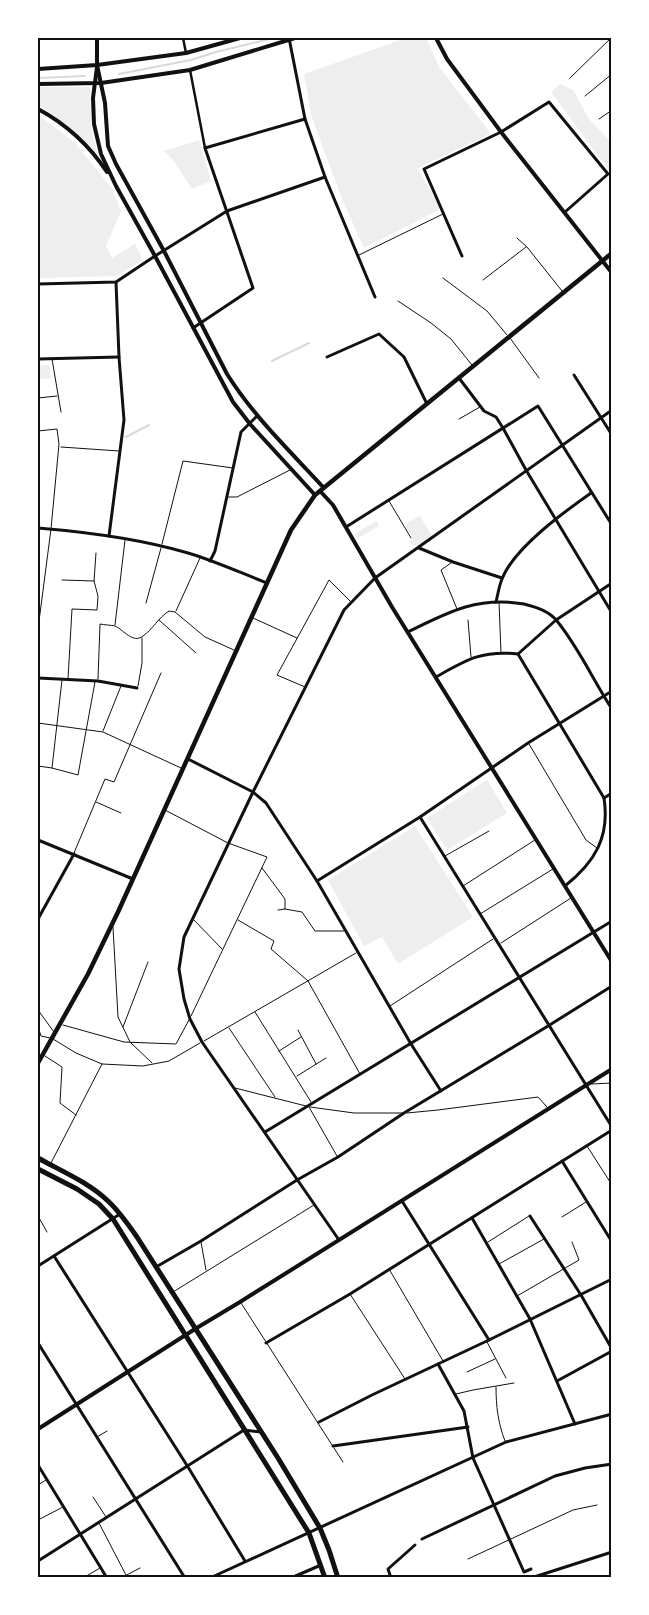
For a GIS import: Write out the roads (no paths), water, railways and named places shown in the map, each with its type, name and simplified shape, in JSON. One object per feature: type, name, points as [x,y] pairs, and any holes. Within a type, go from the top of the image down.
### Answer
[{"type":"main road","points":[[38,1063],[88,974],[113,924],[291,530],[314,495],[612,253]]},
{"type":"main road","points":[[38,1158],[93,1189],[107,1199],[121,1214],[262,1432],[320,1528],[338,1578]]},
{"type":"main road","points":[[38,1169],[77,1189],[100,1204],[113,1219],[309,1533],[325,1578]]},
{"type":"street","points":[[96,38],[97,65],[105,103],[108,146],[202,322],[227,374],[244,400],[322,489],[333,505],[436,678],[612,962]]},
{"type":"street","points":[[183,38],[186,53]]},
{"type":"street","points":[[38,70],[97,65],[186,53],[240,38]]},
{"type":"street","points":[[38,84],[101,83],[190,70],[295,38]]},
{"type":"street","points":[[436,38],[447,59],[501,132],[612,273]]},
{"type":"street","points":[[289,39],[305,119],[325,177],[375,298]]},
{"type":"street","points":[[97,65],[93,98],[94,124],[101,154],[116,186],[233,402],[290,470],[314,495]]},
{"type":"street","points":[[190,70],[205,148],[253,288],[193,328]]},
{"type":"street","points":[[462,256],[424,169],[501,132],[548,102],[608,174],[565,212]]},
{"type":"street","points":[[38,109],[70,130],[97,157],[116,186]]},
{"type":"street","points":[[205,148],[305,119]]},
{"type":"street","points":[[38,284],[116,282],[227,211],[325,177]]},
{"type":"street","points":[[109,536],[124,420],[116,282]]},
{"type":"street","points":[[327,356],[378,334],[404,357],[427,404]]},
{"type":"street","points":[[38,359],[119,358]]},
{"type":"street","points":[[574,375],[612,436]]},
{"type":"street","points":[[459,378],[484,411],[496,417],[612,613]]},
{"type":"street","points":[[346,527],[538,406],[612,525]]},
{"type":"street","points":[[339,1240],[202,1042],[190,1019],[184,999],[179,969],[184,937],[253,792],[344,610],[375,578],[612,410]]},
{"type":"street","points":[[210,561],[215,551],[241,432],[257,416]]},
{"type":"street","points":[[498,602],[502,578],[518,555],[555,519],[591,493]]},
{"type":"street","points":[[38,528],[109,536],[161,546],[200,557],[267,583]]},
{"type":"street","points":[[419,548],[452,562],[502,578]]},
{"type":"street","points":[[436,678],[472,658],[501,653],[518,654],[556,620],[612,583]]},
{"type":"street","points":[[408,632],[472,604],[498,602],[538,607],[556,620],[592,673],[612,709]]},
{"type":"street","points":[[518,654],[604,798],[607,815],[604,833],[598,849],[579,874],[565,886]]},
{"type":"street","points":[[38,678],[96,681],[137,688]]},
{"type":"street","points":[[317,882],[420,818],[528,743],[612,691]]},
{"type":"street","points":[[188,759],[253,792],[266,803],[317,882],[411,1044],[441,1091]]},
{"type":"street","points":[[604,798],[612,793]]},
{"type":"street","points":[[266,1343],[350,1294],[612,1128],[420,818]]},
{"type":"street","points":[[38,840],[134,880]]},
{"type":"street","points":[[38,919],[74,854]]},
{"type":"street","points":[[265,1132],[612,921]]},
{"type":"street","points":[[156,1267],[201,1241],[297,1180],[338,1157],[404,1113],[612,986]]},
{"type":"street","points":[[38,1429],[185,1335],[612,1069]]},
{"type":"street","points":[[562,1161],[612,1242]]},
{"type":"street","points":[[402,1201],[488,1341]]},
{"type":"street","points":[[38,1266],[121,1214]]},
{"type":"street","points":[[530,1216],[563,1269],[582,1295],[612,1350],[557,1381]]},
{"type":"street","points":[[472,1218],[530,1319],[575,1424]]},
{"type":"street","points":[[54,1256],[188,1467],[245,1561]]},
{"type":"street","points":[[319,1422],[612,1280]]},
{"type":"street","points":[[38,1343],[185,1578]]},
{"type":"street","points":[[438,1364],[464,1411],[473,1458],[524,1572],[531,1569]]},
{"type":"street","points":[[210,1578],[506,1442],[612,1414]]},
{"type":"street","points":[[333,1446],[468,1427]]},
{"type":"street","points":[[38,1561],[244,1430],[262,1432]]},
{"type":"street","points":[[422,1539],[555,1476],[585,1468],[612,1464]]},
{"type":"street","points":[[38,1466],[107,1578]]},
{"type":"street","points":[[391,1578],[388,1569],[415,1546]]},
{"type":"street","points":[[532,1578],[612,1552]]},
{"type":"street","points":[[292,1578],[321,1565]]},
{"type":"lane","points":[[570,78],[611,38]]},
{"type":"lane","points":[[585,96],[612,74]]},
{"type":"lane","points":[[599,119],[612,110]]},
{"type":"lane","points":[[357,256],[444,214]]},
{"type":"lane","points":[[517,238],[527,247],[563,292]]},
{"type":"lane","points":[[483,280],[527,247]]},
{"type":"lane","points":[[443,278],[487,310],[538,378]]},
{"type":"lane","points":[[398,301],[451,338],[473,366]]},
{"type":"lane","points":[[51,359],[61,412]]},
{"type":"lane","points":[[38,398],[58,396]]},
{"type":"lane","points":[[459,419],[481,406]]},
{"type":"lane","points":[[38,431],[57,429],[59,447],[38,629]]},
{"type":"lane","points":[[59,447],[120,451]]},
{"type":"lane","points":[[146,603],[183,461],[233,468]]},
{"type":"lane","points":[[227,496],[237,497],[290,470]]},
{"type":"lane","points":[[389,500],[410,538]]},
{"type":"lane","points":[[115,626],[126,539]]},
{"type":"lane","points":[[68,680],[72,609],[97,610],[98,596],[94,581],[96,553]]},
{"type":"lane","points":[[175,612],[200,557]]},
{"type":"lane","points":[[452,562],[441,570],[457,610]]},
{"type":"lane","points":[[62,580],[94,581]]},
{"type":"lane","points":[[305,687],[277,675],[329,580],[351,602]]},
{"type":"lane","points":[[498,602],[501,653]]},
{"type":"lane","points":[[38,766],[78,775],[96,681],[100,624],[115,626],[137,639],[142,637],[169,611],[175,612],[205,636],[236,652]]},
{"type":"lane","points":[[252,617],[298,638]]},
{"type":"lane","points":[[158,620],[196,653]]},
{"type":"lane","points":[[468,620],[472,658]]},
{"type":"lane","points":[[137,688],[142,663],[142,637]]},
{"type":"lane","points":[[74,854],[105,779],[114,782],[162,674]]},
{"type":"lane","points":[[52,768],[62,679]]},
{"type":"lane","points":[[103,732],[122,685]]},
{"type":"lane","points":[[38,723],[87,728],[103,732],[184,769]]},
{"type":"lane","points":[[528,743],[586,840],[598,849]]},
{"type":"lane","points":[[96,802],[120,813]]},
{"type":"lane","points":[[59,1024],[124,1042],[176,1044],[190,1019],[267,857],[228,844],[165,809]]},
{"type":"lane","points":[[444,857],[489,830]]},
{"type":"lane","points":[[462,886],[536,839]]},
{"type":"lane","points":[[262,868],[285,900],[286,909]]},
{"type":"lane","points":[[480,915],[554,869]]},
{"type":"lane","points":[[498,944],[572,898]]},
{"type":"lane","points":[[278,910],[286,909],[302,912],[315,931],[346,932]]},
{"type":"lane","points":[[193,919],[223,950]]},
{"type":"lane","points":[[237,920],[274,941],[271,949],[308,981],[360,1074]]},
{"type":"lane","points":[[113,924],[118,1017],[130,1042],[153,1064]]},
{"type":"lane","points":[[390,1007],[494,938]]},
{"type":"lane","points":[[38,1027],[41,1036],[51,1038],[76,1053],[102,1064],[143,1066],[169,1061],[358,952]]},
{"type":"lane","points":[[123,1027],[148,962]]},
{"type":"lane","points":[[38,1010],[54,1032]]},
{"type":"lane","points":[[255,1012],[295,1077],[338,1157]]},
{"type":"lane","points":[[228,1027],[275,1098]]},
{"type":"lane","points":[[298,1030],[316,1064]]},
{"type":"lane","points":[[279,1050],[301,1036]]},
{"type":"lane","points":[[42,1054],[62,1068],[60,1103],[76,1115]]},
{"type":"lane","points":[[295,1077],[326,1058]]},
{"type":"lane","points":[[51,1165],[102,1064]]},
{"type":"lane","points":[[586,1084],[612,1084]]},
{"type":"lane","points":[[234,1088],[311,1105],[324,1110],[369,1114],[438,1110],[538,1097],[548,1108]]},
{"type":"lane","points":[[586,1146],[612,1186]]},
{"type":"lane","points":[[562,1217],[587,1202]]},
{"type":"lane","points":[[172,1292],[314,1205]]},
{"type":"lane","points":[[486,1243],[530,1216]]},
{"type":"lane","points":[[38,1218],[47,1232]]},
{"type":"lane","points":[[499,1264],[544,1238]]},
{"type":"lane","points":[[201,1241],[206,1271]]},
{"type":"lane","points":[[517,1296],[579,1260],[572,1242]]},
{"type":"lane","points":[[389,1269],[444,1362]]},
{"type":"lane","points":[[350,1294],[406,1380]]},
{"type":"lane","points":[[240,1302],[343,1462]]},
{"type":"lane","points":[[488,1341],[506,1378]]},
{"type":"lane","points":[[467,1372],[496,1359]]},
{"type":"lane","points":[[456,1394],[514,1383]]},
{"type":"lane","points":[[496,1386],[497,1411],[506,1442]]},
{"type":"lane","points":[[97,1437],[107,1431]]},
{"type":"lane","points":[[38,1485],[46,1480]]},
{"type":"lane","points":[[93,1497],[106,1517]]},
{"type":"lane","points":[[468,1559],[573,1510],[597,1504]]},
{"type":"lane","points":[[38,1520],[63,1507]]},
{"type":"lane","points":[[99,1522],[126,1575]]},
{"type":"lane","points":[[83,1578],[101,1568]]},
{"type":"lane","points":[[121,1578],[140,1568]]},
{"type":"waterway","points":[[119,74],[191,60],[274,38]]},
{"type":"waterway","points":[[38,78],[85,76]]},
{"type":"waterway","points":[[272,361],[309,343]]},
{"type":"waterway","points":[[126,437],[149,425]]}]
